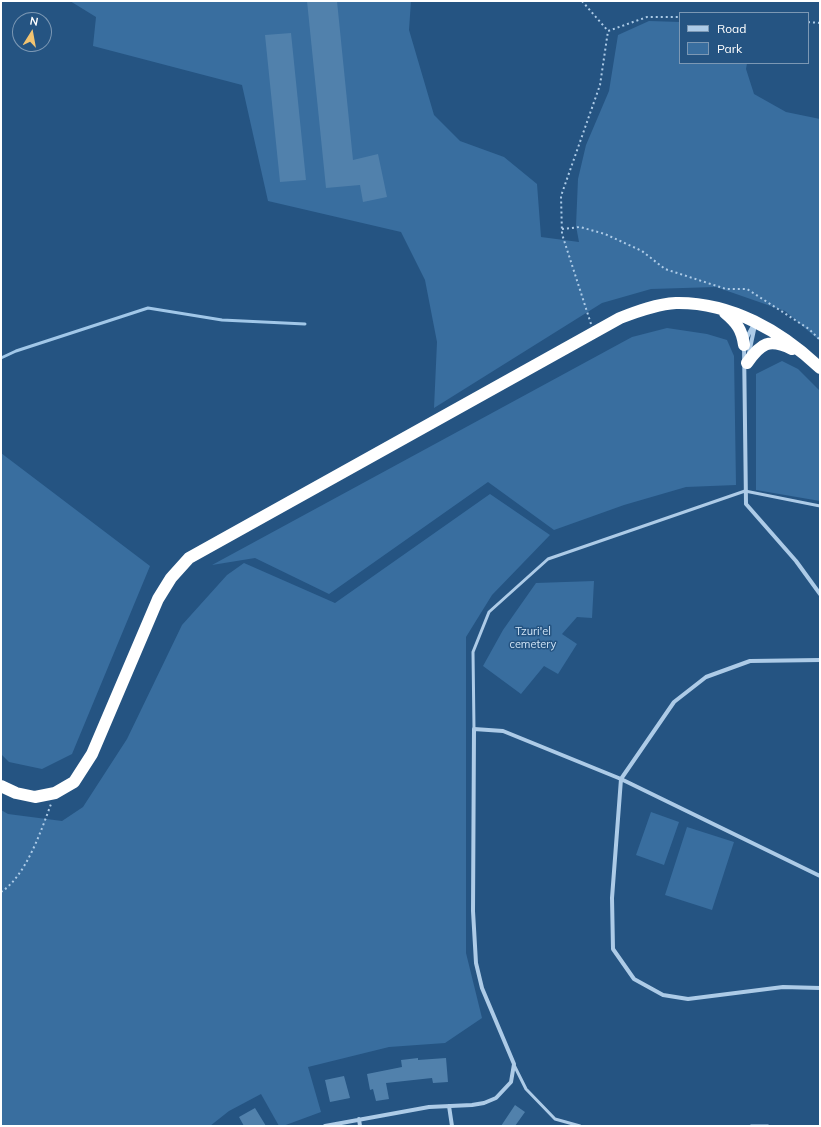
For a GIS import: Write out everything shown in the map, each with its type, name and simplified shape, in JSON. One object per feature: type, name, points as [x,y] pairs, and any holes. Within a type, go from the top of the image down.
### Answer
[{"type":"highway","points":[[1,786],[16,793],[35,797],[55,793],[74,782],[92,754],[158,599],[171,578],[189,558],[620,318],[646,308],[675,303],[706,305],[756,322],[770,329],[820,368]]},
{"type":"highway","points":[[717,308],[736,322],[742,332],[744,345]]},
{"type":"highway","points":[[747,363],[757,348],[771,343],[782,344],[804,354]]},
{"type":"street","points":[[756,322],[744,345],[743,359],[746,504],[796,561],[820,594]]},
{"type":"street","points":[[744,375],[756,322]]},
{"type":"street","points":[[820,660],[750,661],[706,677],[674,702],[621,779],[612,898],[613,949],[634,979],[663,995],[688,999],[783,987],[820,988]]},
{"type":"street","points":[[325,1126],[429,1106],[472,1105],[484,1103],[496,1098],[511,1082],[514,1064],[482,988],[476,963],[473,911],[474,729],[503,731],[621,779],[820,876]]},
{"type":"street","points":[[449,1106],[452,1126]]},
{"type":"street","points":[[359,1119],[360,1126]]},
{"type":"lane","points":[[474,729],[473,652],[489,612],[548,559],[745,491],[820,506]]},
{"type":"lane","points":[[514,1064],[526,1089],[555,1119],[580,1126]]},
{"type":"lane","points":[[750,1126],[768,1126]]},
{"type":"path","points":[[582,1],[608,31],[600,85],[561,196],[562,229],[594,333]]},
{"type":"path","points":[[608,31],[647,17],[679,17]]},
{"type":"path","points":[[809,22],[820,23]]},
{"type":"path","points":[[562,229],[580,227],[605,234],[642,251],[665,269],[726,289],[747,288],[809,329],[820,340]]},
{"type":"path","points":[[1,892],[9,888],[33,851],[55,793]]},
{"type":"green space","points":[[70,1],[411,1],[409,30],[434,115],[460,141],[504,157],[537,184],[541,237],[579,242],[576,226],[578,179],[586,145],[609,91],[618,35],[649,21],[679,22],[679,64],[747,64],[746,69],[754,94],[786,112],[820,119],[820,341],[785,311],[716,287],[651,289],[602,303],[434,408],[437,342],[425,280],[401,232],[268,201],[242,85],[93,46],[96,17]]},
{"type":"green space","points":[[667,328],[707,334],[727,340],[734,356],[736,485],[686,487],[624,505],[554,530],[488,482],[329,594],[255,558],[212,565],[632,337]]},
{"type":"green space","points":[[782,361],[798,369],[820,391],[820,501],[756,490],[756,374]]},
{"type":"green space","points":[[1,453],[150,566],[72,754],[42,769],[9,762],[1,754]]},
{"type":"green space","points":[[490,494],[550,535],[492,595],[466,637],[466,953],[482,1018],[445,1043],[389,1047],[308,1067],[321,1112],[283,1126],[279,1126],[261,1094],[229,1111],[210,1126],[1,1126],[1,810],[8,814],[62,821],[83,807],[127,739],[182,625],[227,575],[244,563],[335,603]]},
{"type":"green space","name":"Tzuri'el cemetery","points":[[594,581],[592,618],[577,617],[562,634],[577,644],[558,674],[544,666],[521,694],[483,666],[503,630],[536,583]]},
{"type":"green space","points":[[651,812],[679,822],[664,865],[636,855]]},
{"type":"green space","points":[[687,827],[734,842],[712,910],[665,895]]},
{"type":"building","points":[[307,1],[337,1],[353,160],[378,154],[387,197],[363,202],[360,185],[326,188]]},
{"type":"building","points":[[291,33],[306,180],[280,182],[265,35]]},
{"type":"building","points":[[418,1058],[418,1060],[446,1058],[448,1082],[433,1083],[432,1078],[386,1083],[389,1099],[376,1101],[373,1089],[370,1090],[367,1074],[402,1067],[401,1060]]},
{"type":"building","points":[[344,1076],[350,1098],[330,1102],[325,1080]]},
{"type":"building","points":[[515,1105],[525,1112],[515,1126],[501,1126]]},
{"type":"building","points":[[255,1108],[266,1126],[244,1126],[239,1117]]},
{"type":"waterway","points":[[1,358],[16,351],[148,308],[222,320],[305,324]]}]
